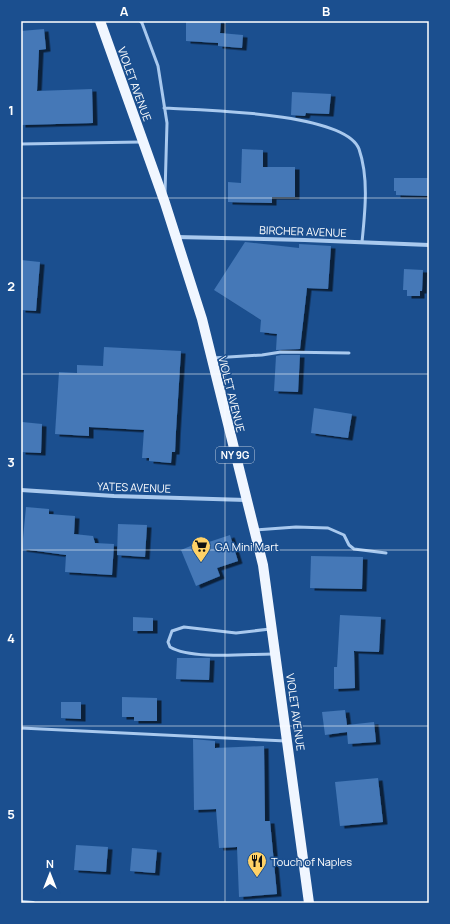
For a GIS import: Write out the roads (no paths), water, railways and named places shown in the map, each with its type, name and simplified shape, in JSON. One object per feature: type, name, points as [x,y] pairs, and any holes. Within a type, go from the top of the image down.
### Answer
[{"type":"main road","name":"VIOLET AVENUE","points":[[100,21],[165,204],[202,319],[263,566],[288,741],[308,903]]},
{"type":"street","name":"BIRCHER AVENUE","points":[[176,237],[429,245]]},
{"type":"street","name":"YATES AVENUE","points":[[21,490],[114,496],[246,500]]},
{"type":"street","points":[[21,902],[33,903]]},
{"type":"lane","points":[[140,21],[158,66],[167,123],[165,204]]},
{"type":"lane","points":[[164,108],[288,118],[322,124],[343,134],[358,147],[364,172],[365,204],[362,242]]},
{"type":"lane","points":[[21,144],[143,142]]},
{"type":"lane","points":[[211,358],[262,355],[281,352],[349,353]]},
{"type":"lane","points":[[254,530],[296,527],[328,528],[344,535],[354,549],[386,553]]},
{"type":"lane","points":[[272,629],[236,633],[184,627],[172,631],[168,642],[170,647],[176,651],[195,655],[275,654]]},
{"type":"lane","points":[[21,728],[288,741]]},
{"type":"place","name":"GA Mini Mart","points":[[201,563]]},
{"type":"place","name":"Touch of Naples","points":[[257,878]]}]
